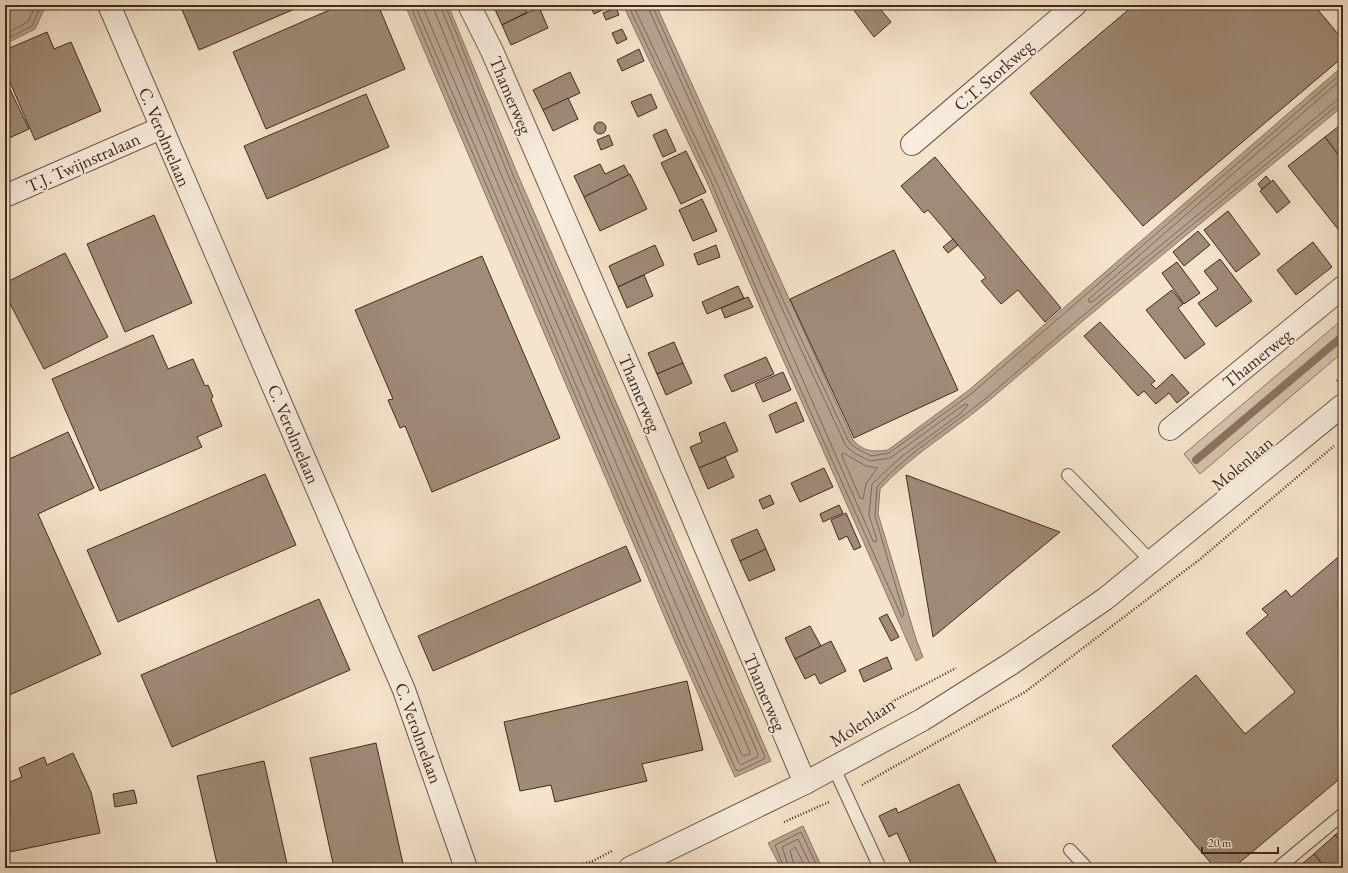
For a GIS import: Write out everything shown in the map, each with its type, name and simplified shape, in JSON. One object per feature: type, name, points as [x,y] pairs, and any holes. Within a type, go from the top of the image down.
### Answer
[{"type":"street","name":"C. Verolmelaan","points":[[109,5],[404,690],[466,868]]},
{"type":"street","name":"Thamerweg","points":[[469,5],[492,51],[636,382],[805,783]]},
{"type":"street","name":"C.T. Storkweg","points":[[912,144],[1075,5]]},
{"type":"street","name":"T.J. Twijnstralaan","points":[[5,196],[161,128]]},
{"type":"street","name":"Thamerweg","points":[[1170,429],[1343,287]]},
{"type":"street","name":"Molenlaan","points":[[630,868],[834,768],[922,720],[1012,663],[1105,599],[1343,405]]},
{"type":"lane","points":[[1068,475],[1151,561]]},
{"type":"lane","points":[[834,768],[880,868]]},
{"type":"lane","points":[[1278,868],[1343,814]]},
{"type":"lane","points":[[1070,850],[1087,868]]},
{"type":"path","points":[[1331,387],[1343,376]]},
{"type":"path","name":"Molenlaan","points":[[854,728],[884,706],[960,666]]},
{"type":"path","points":[[569,868],[593,860],[614,850]]},
{"type":"shaded area","points":[[1343,319],[1343,352],[1200,474],[1184,454]]},
{"type":"water","points":[[5,5],[46,5],[35,29],[5,44]]},
{"type":"water","points":[[405,5],[448,5],[517,173],[771,761],[735,777],[674,639]]},
{"type":"water","points":[[623,5],[656,5],[853,440],[861,447],[873,451],[888,450],[969,390],[1343,66],[1343,106],[978,409],[906,464],[880,489],[878,514],[916,639],[923,657],[916,661],[763,314],[707,182]]},
{"type":"water","points":[[803,826],[822,868],[781,868],[768,843]]},
{"type":"building","points":[[180,5],[304,5],[199,50]]},
{"type":"building","points":[[341,5],[378,5],[405,69],[266,129],[233,52]]},
{"type":"building","points":[[493,5],[524,5],[527,12],[502,25]]},
{"type":"building","points":[[590,5],[613,5],[594,14]]},
{"type":"building","points":[[850,5],[888,5],[881,10],[891,22],[874,37]]},
{"type":"building","points":[[1134,5],[1314,5],[1343,40],[1343,57],[1143,226],[1030,93]]},
{"type":"building","points":[[539,7],[548,28],[511,45],[502,25]]},
{"type":"building","points":[[616,8],[619,15],[606,20],[603,13]]},
{"type":"building","points":[[622,29],[627,39],[617,44],[612,33]]},
{"type":"building","points":[[47,32],[54,49],[71,42],[101,111],[35,140],[5,71],[5,50]]},
{"type":"building","points":[[639,49],[644,61],[622,71],[617,60]]},
{"type":"building","points":[[570,72],[580,93],[543,110],[533,90]]},
{"type":"building","points":[[5,79],[29,129],[5,140]]},
{"type":"building","points":[[366,94],[389,147],[267,199],[244,146]]},
{"type":"building","points":[[651,94],[657,108],[638,117],[631,102]]},
{"type":"building","points":[[568,98],[578,119],[553,131],[543,110]]},
{"type":"building","points":[[602,122],[605,123],[605,133],[598,134],[595,133],[594,126],[595,123]]},
{"type":"building","points":[[1343,123],[1343,161],[1325,137]]},
{"type":"building","points":[[666,129],[676,151],[663,157],[653,135]]},
{"type":"building","points":[[609,135],[613,145],[601,150],[597,140]]},
{"type":"building","points":[[1325,137],[1343,161],[1343,231],[1341,233],[1288,166]]},
{"type":"building","points":[[686,151],[706,192],[681,204],[661,163]]},
{"type":"building","points":[[935,157],[1061,308],[1045,322],[1018,290],[1001,304],[981,281],[986,278],[928,210],[924,213],[901,186]]},
{"type":"building","points":[[600,164],[605,174],[624,165],[629,175],[584,197],[574,176]]},
{"type":"building","points":[[630,174],[647,209],[600,231],[584,197]]},
{"type":"building","points":[[1266,176],[1271,182],[1262,189],[1258,184]]},
{"type":"building","points":[[1273,180],[1290,202],[1277,213],[1260,191]]},
{"type":"building","points":[[702,199],[717,231],[693,241],[679,210]]},
{"type":"building","points":[[1228,211],[1260,254],[1236,272],[1204,230]]},
{"type":"building","points":[[154,215],[192,303],[125,332],[87,244]]},
{"type":"building","points":[[1198,231],[1210,245],[1184,266],[1173,252]]},
{"type":"building","points":[[953,239],[958,245],[948,253],[943,247]]},
{"type":"building","points":[[1313,242],[1332,267],[1296,295],[1277,270]]},
{"type":"building","points":[[655,245],[664,265],[618,287],[609,266]]},
{"type":"building","points":[[716,245],[720,257],[698,265],[694,254]]},
{"type":"building","points":[[894,250],[958,390],[854,438],[790,299]]},
{"type":"building","points":[[65,253],[108,337],[44,369],[5,294],[5,283]]},
{"type":"building","points":[[482,256],[560,438],[432,492],[405,426],[400,428],[388,400],[393,399],[355,310]]},
{"type":"building","points":[[1220,259],[1252,301],[1216,327],[1198,303],[1218,289],[1204,271]]},
{"type":"building","points":[[1177,262],[1200,293],[1184,304],[1162,273]]},
{"type":"building","points":[[644,275],[653,296],[627,308],[618,287]]},
{"type":"building","points":[[738,286],[744,298],[707,314],[702,302]]},
{"type":"building","points":[[1172,290],[1183,304],[1178,308],[1205,344],[1185,359],[1146,310]]},
{"type":"building","points":[[748,297],[753,307],[725,318],[721,308]]},
{"type":"building","points":[[1100,322],[1155,381],[1151,384],[1156,389],[1172,374],[1189,393],[1177,403],[1169,393],[1156,404],[1144,391],[1138,396],[1084,336]]},
{"type":"building","points":[[153,335],[168,369],[193,359],[205,386],[208,385],[213,397],[211,399],[222,426],[197,437],[202,447],[100,491],[52,379]]},
{"type":"building","points":[[674,342],[683,363],[657,374],[648,353]]},
{"type":"building","points":[[766,357],[774,374],[732,392],[724,375]]},
{"type":"building","points":[[683,363],[692,383],[666,395],[657,374]]},
{"type":"building","points":[[783,372],[791,390],[763,402],[755,384]]},
{"type":"building","points":[[796,402],[804,421],[776,433],[769,415]]},
{"type":"building","points":[[725,422],[738,451],[699,468],[690,447],[702,442],[699,433]]},
{"type":"building","points":[[68,432],[94,488],[38,514],[101,654],[5,697],[5,461]]},
{"type":"building","points":[[725,457],[734,477],[708,489],[699,468]]},
{"type":"building","points":[[824,468],[833,487],[800,502],[791,483]]},
{"type":"building","points":[[265,474],[296,545],[118,622],[87,550]]},
{"type":"building","points":[[906,475],[1060,532],[933,637]]},
{"type":"building","points":[[770,495],[774,504],[763,509],[759,500]]},
{"type":"building","points":[[839,505],[843,513],[823,522],[820,514]]},
{"type":"building","points":[[846,513],[861,547],[854,550],[847,536],[839,540],[831,520]]},
{"type":"building","points":[[757,529],[766,549],[740,561],[731,540]]},
{"type":"building","points":[[626,546],[641,581],[433,671],[418,636]]},
{"type":"building","points":[[766,549],[775,570],[749,581],[740,561]]},
{"type":"building","points":[[1343,553],[1343,776],[1233,868],[1215,868],[1112,746],[1196,675],[1245,734],[1295,692],[1246,633],[1268,615],[1262,609],[1286,590],[1291,597]]},
{"type":"building","points":[[319,599],[350,670],[172,747],[141,675]]},
{"type":"building","points":[[887,614],[899,637],[891,641],[879,618]]},
{"type":"building","points":[[810,626],[821,646],[795,659],[785,638]]},
{"type":"building","points":[[831,641],[846,671],[820,684],[815,674],[805,679],[795,659]]},
{"type":"building","points":[[887,657],[892,669],[864,682],[859,670]]},
{"type":"building","points":[[687,681],[703,750],[642,764],[647,781],[555,802],[551,785],[520,791],[504,722]]},
{"type":"building","points":[[376,743],[404,868],[334,868],[310,758]]},
{"type":"building","points":[[73,753],[91,792],[100,833],[5,853],[5,784],[22,777],[19,768],[44,757],[47,765]]},
{"type":"building","points":[[264,761],[288,868],[218,868],[197,776]]},
{"type":"building","points":[[959,784],[999,868],[913,868],[897,833],[889,837],[879,816],[896,808],[898,813]]},
{"type":"building","points":[[134,790],[137,803],[115,807],[113,794]]},
{"type":"building","points":[[1343,829],[1343,844],[1335,835]]},
{"type":"building","points":[[1335,835],[1343,844],[1343,868],[1326,868],[1314,854]]},
{"type":"building","points":[[1314,854],[1326,868],[1297,868]]},
{"type":"waterway","points":[[1196,460],[1343,336]]}]
